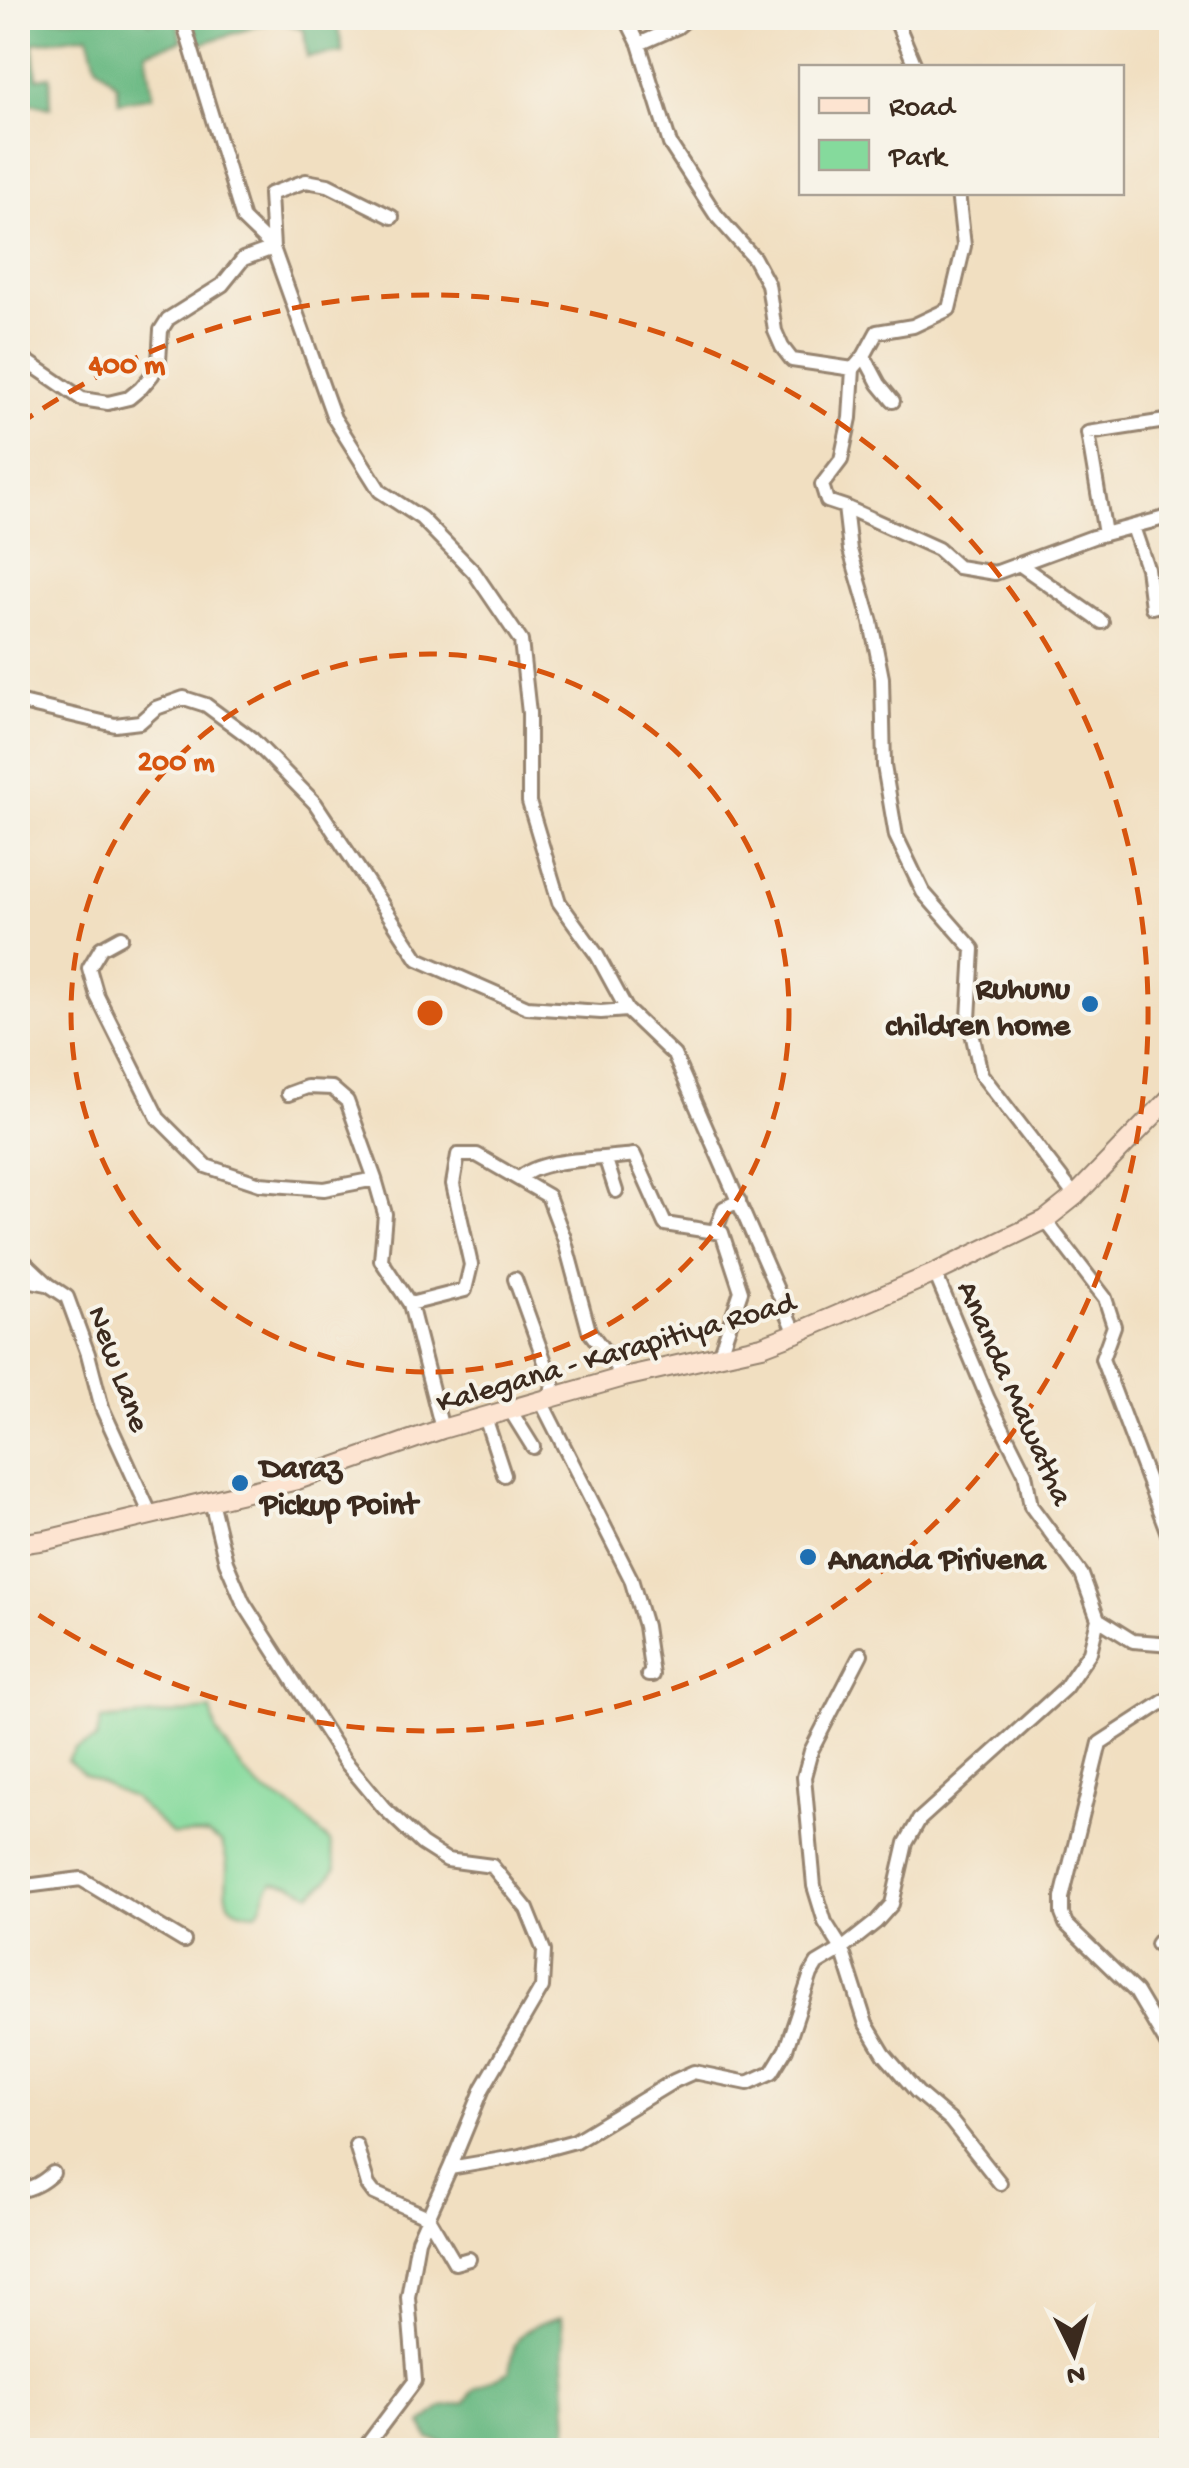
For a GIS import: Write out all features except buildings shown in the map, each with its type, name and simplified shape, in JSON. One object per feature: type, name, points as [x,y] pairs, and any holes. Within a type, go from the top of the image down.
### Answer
[{"type":"main road","name":"Kalegana - Karapitiya Road","points":[[18,1544],[297,1480],[442,1429],[624,1377],[762,1346],[796,1333],[1045,1220],[1076,1196],[1172,1096]]},
{"type":"street","points":[[182,18],[243,219],[273,248]]},
{"type":"street","points":[[626,18],[639,44],[670,144],[716,215],[754,258],[768,284],[782,346],[792,360],[853,369]]},
{"type":"street","points":[[639,44],[677,28],[688,18]]},
{"type":"street","points":[[895,18],[915,65]]},
{"type":"street","points":[[392,217],[328,185],[306,181],[270,194],[273,248],[334,418],[380,491],[421,518],[474,572],[522,642],[529,713],[529,802],[559,902],[597,955],[627,1010],[674,1054],[796,1333]]},
{"type":"street","points":[[958,195],[964,246],[949,309],[913,326],[877,332],[853,369],[842,460],[822,486],[827,501],[938,550],[958,567],[995,573],[1105,534],[1172,516]]},
{"type":"street","points":[[18,355],[82,399],[108,403],[129,398],[142,388],[159,361],[161,330],[168,319],[222,285],[243,259],[273,248]]},
{"type":"street","points":[[864,356],[892,401]]},
{"type":"street","points":[[1105,534],[1088,433],[1172,420]]},
{"type":"street","points":[[845,507],[850,550],[882,678],[884,766],[896,836],[923,892],[973,949],[969,1019],[982,1074],[1076,1196]]},
{"type":"street","points":[[1133,526],[1147,568],[1152,607],[1172,602]]},
{"type":"street","points":[[1019,564],[1102,622]]},
{"type":"street","points":[[18,702],[115,725],[140,722],[156,708],[184,698],[206,704],[252,739],[314,803],[418,959],[527,1007],[627,1010]]},
{"type":"street","points":[[121,937],[102,948],[90,968],[96,996],[158,1118],[206,1166],[260,1184],[324,1190],[375,1179]]},
{"type":"street","points":[[288,1094],[307,1088],[332,1088],[347,1101],[384,1214],[381,1260],[410,1304],[442,1429]]},
{"type":"street","points":[[410,1304],[465,1290],[471,1265],[453,1184],[458,1154],[477,1154],[548,1196],[564,1238],[589,1332],[624,1377]]},
{"type":"street","points":[[518,1179],[527,1171],[558,1162],[634,1155],[665,1224],[722,1233],[741,1291],[720,1356]]},
{"type":"street","points":[[606,1160],[616,1191]]},
{"type":"street","points":[[715,1232],[724,1208],[740,1200]]},
{"type":"street","points":[[1045,1220],[1105,1298],[1114,1326],[1102,1359],[1172,1544]]},
{"type":"street","name":"New Lane","points":[[18,1256],[67,1297],[102,1408],[151,1515]]},
{"type":"street","name":"Ananda Mawatha","points":[[935,1273],[988,1400],[1025,1473],[1031,1506],[1082,1575],[1098,1619]]},
{"type":"street","points":[[515,1279],[553,1384],[546,1400],[631,1579],[645,1626],[652,1675],[648,1675]]},
{"type":"street","points":[[18,1282],[49,1284]]},
{"type":"street","points":[[510,1410],[533,1447]]},
{"type":"street","points":[[484,1417],[504,1476]]},
{"type":"street","points":[[211,1501],[226,1562],[243,1602],[344,1760],[384,1808],[422,1844],[447,1860],[492,1866],[527,1908],[544,1952],[542,1987],[483,2088],[418,2240],[408,2298],[415,2381],[363,2450]]},
{"type":"street","points":[[450,2168],[520,2156],[574,2141],[694,2072],[748,2083],[772,2072],[786,2049],[817,1964],[876,1922],[892,1904],[906,1843],[919,1820],[1065,1688],[1090,1652],[1098,1619],[1133,1640],[1172,1644]]},
{"type":"street","points":[[861,1654],[810,1752],[804,1776],[814,1886],[825,1922],[842,1948],[866,2024],[884,2054],[917,2092],[952,2121],[1000,2182]]},
{"type":"street","points":[[1172,1699],[1100,1743],[1062,1898],[1066,1924],[1136,1992],[1172,2053]]},
{"type":"street","points":[[18,1886],[81,1880],[184,1941]]},
{"type":"street","points":[[1158,1944],[1172,1925]]},
{"type":"street","points":[[356,2145],[368,2186],[374,2193],[428,2217],[455,2263],[469,2259]]},
{"type":"street","points":[[18,2191],[44,2182],[53,2173]]},
{"type":"street","points":[[1167,2450],[1172,2424]]},
{"type":"green space","points":[[18,18],[147,18],[149,22],[177,18],[182,41],[146,52],[153,96],[119,102],[117,85],[96,64],[88,35],[33,43],[37,78],[50,76],[51,107],[18,101]]},
{"type":"green space","points":[[190,18],[336,18],[343,53],[307,57],[304,30],[277,20],[200,44]]},
{"type":"green space","points":[[211,1710],[217,1733],[245,1773],[259,1788],[296,1810],[330,1842],[336,1867],[311,1894],[291,1884],[273,1882],[257,1913],[237,1909],[228,1900],[222,1843],[207,1834],[173,1835],[134,1799],[85,1775],[67,1760],[76,1749],[96,1740],[101,1720]]},
{"type":"green space","points":[[562,2317],[569,2450],[454,2450],[449,2444],[429,2439],[422,2424],[442,2407],[465,2403],[474,2389],[510,2371],[514,2348],[524,2333]]},
{"type":"place","name":"Ruhunu children home","points":[[1090,1004]]},
{"type":"place","name":"Daraz Pickup Point","points":[[240,1483]]},
{"type":"place","name":"Ananda Pirivena","points":[[808,1557]]}]
